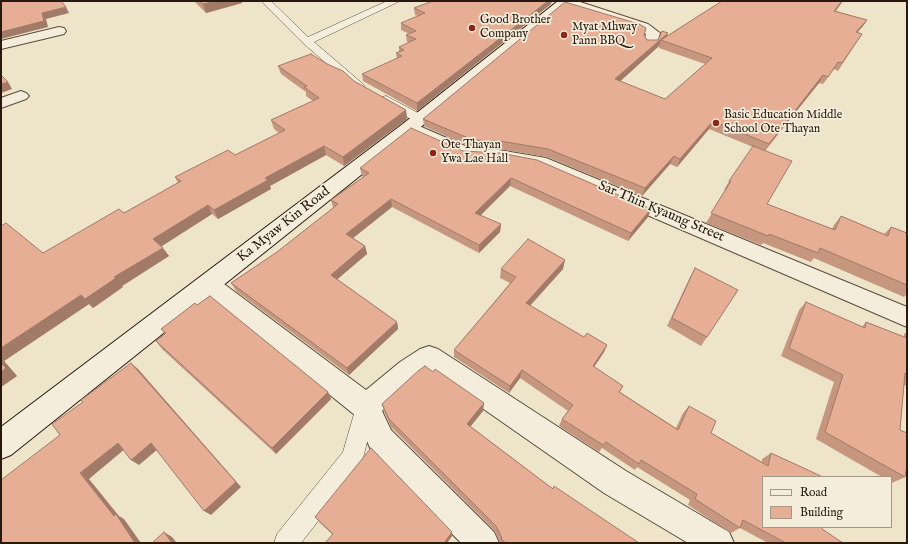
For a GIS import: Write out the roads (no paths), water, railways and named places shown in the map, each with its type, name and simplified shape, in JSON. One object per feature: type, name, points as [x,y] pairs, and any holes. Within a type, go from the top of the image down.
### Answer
[{"type":"street","points":[[565,1],[643,27],[653,33],[650,43]]},
{"type":"street","name":"Ka Myaw Kin Road","points":[[1,445],[415,123],[565,1]]},
{"type":"street","points":[[1,45],[59,31]]},
{"type":"street","points":[[1,103],[21,96]]},
{"type":"street","name":"Sar Thin Kyaung Street","points":[[415,123],[469,154],[499,155],[540,162],[907,317]]},
{"type":"street","points":[[208,284],[366,407],[381,440],[483,543]]},
{"type":"street","points":[[366,407],[409,370],[429,357],[615,482],[718,543]]},
{"type":"lane","points":[[266,1],[307,41],[360,86],[415,123]]},
{"type":"lane","points":[[307,41],[395,1]]},
{"type":"lane","points":[[286,543],[353,458],[366,407]]},
{"type":"place","name":"Good Brother Company","points":[[472,28]]},
{"type":"place","name":"Myat Mhway Pann BBQ","points":[[564,35]]},
{"type":"place","name":"Basic Education Middle School Ote Thayan","points":[[716,123]]},
{"type":"place","name":"Ote Thayan Ywa Lae Hall","points":[[433,153]]}]
